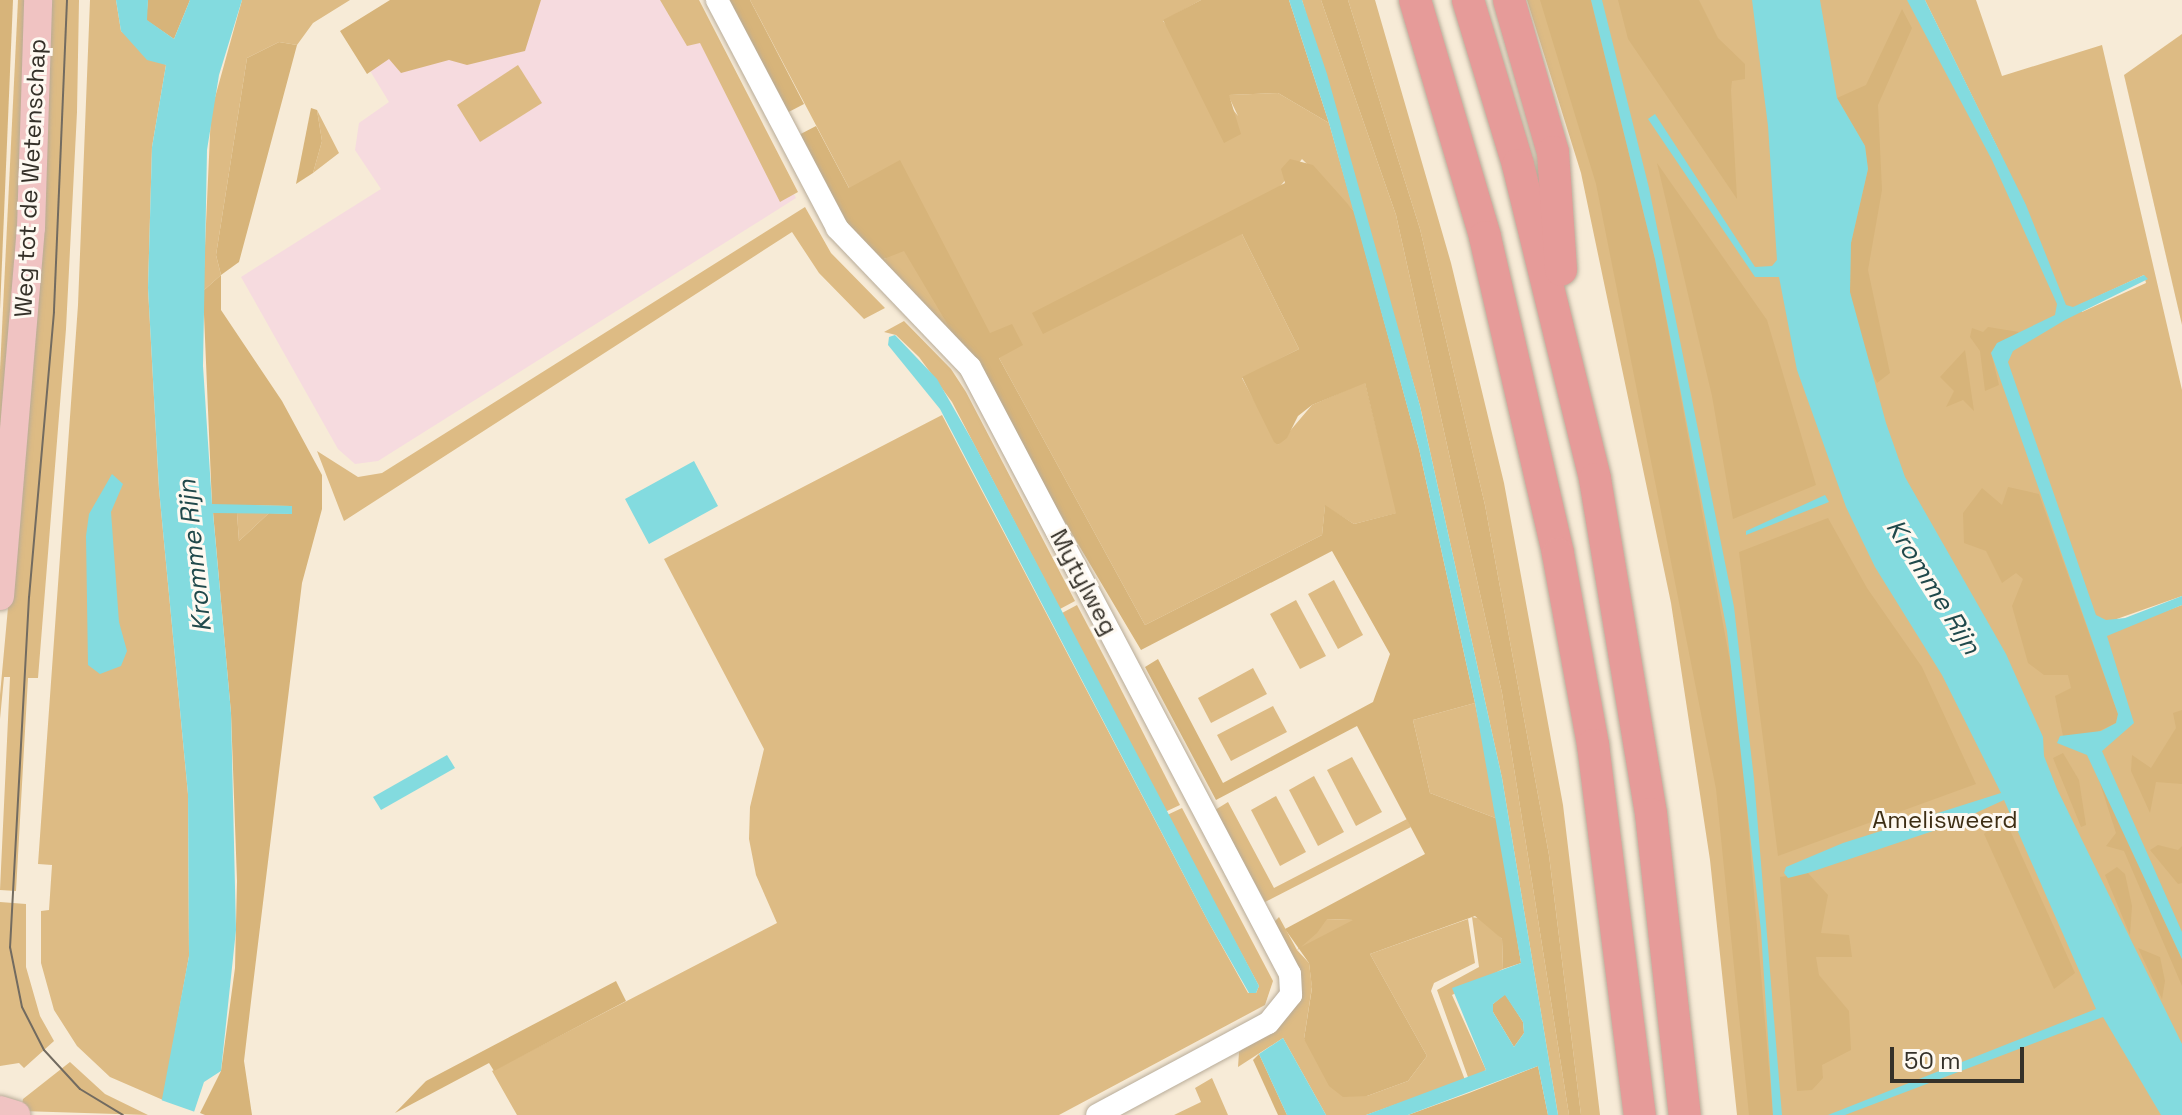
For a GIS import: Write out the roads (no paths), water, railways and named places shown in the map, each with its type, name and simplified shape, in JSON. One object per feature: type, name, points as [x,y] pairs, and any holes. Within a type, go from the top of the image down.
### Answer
[{"type":"highway","points":[[1415,0],[1485,237],[1558,554],[1606,837],[1640,1115]]},
{"type":"highway","points":[[1468,0],[1566,352],[1632,689],[1685,1115]]},
{"type":"highway","points":[[1509,0],[1553,152],[1566,352]]},
{"type":"main road","name":"Weg tot de Wetenschap","points":[[0,596],[31,228],[38,0]]},
{"type":"main road","points":[[0,1110],[16,1115]]},
{"type":"street","name":"Mytylweg","points":[[717,0],[837,228],[970,367],[1290,974],[1291,995],[1268,1023],[1097,1115]]},
{"type":"water","name":"Kromme Rijn","points":[[116,0],[148,0],[147,20],[174,39],[190,0],[242,0],[219,75],[207,150],[203,366],[212,504],[292,506],[292,514],[213,513],[231,713],[236,930],[221,1071],[204,1082],[193,1115],[159,1115],[189,956],[188,794],[159,489],[148,288],[152,147],[166,65],[147,60],[121,31]]},
{"type":"water","points":[[1289,0],[1302,0],[1327,74],[1420,406],[1502,778],[1558,1115],[1548,1115],[1538,1066],[1408,1115],[1366,1115],[1486,1070],[1452,988],[1521,963],[1475,703],[1419,449],[1329,123]],"holes":[[[1505,995],[1523,1022],[1524,1033],[1514,1047],[1493,1012],[1493,1004]]]},
{"type":"water","points":[[1591,0],[1602,0],[1649,188],[1734,607],[1754,779],[1782,1115],[1773,1115],[1761,931],[1727,631],[1655,259]]},
{"type":"water","name":"Kromme Rijn","points":[[1752,0],[1820,0],[1837,98],[1865,146],[1868,169],[1851,243],[1850,292],[1886,423],[1905,477],[2006,654],[2043,737],[2044,756],[2057,789],[2182,1044],[2182,1115],[2161,1115],[2103,1017],[1845,1115],[1828,1115],[2096,1009],[2004,800],[1945,827],[1808,873],[1788,878],[1784,873],[1786,867],[1843,843],[2001,793],[1942,675],[1875,567],[1846,507],[1797,370],[1779,277],[1755,277],[1648,119],[1655,114],[1755,267],[1772,266],[1777,260],[1768,126]]},
{"type":"water","points":[[1907,0],[1925,0],[2026,205],[2066,305],[2073,307],[2144,275],[2148,279],[2065,320],[2013,351],[2008,362],[2096,615],[2106,620],[2125,618],[2182,596],[2182,605],[2107,636],[2134,723],[2102,751],[2182,932],[2182,959],[2087,755],[2057,743],[2060,736],[2101,731],[2116,723],[2118,714],[1991,353],[1997,343],[2055,315],[2057,304],[1992,160]]},
{"type":"water","points":[[895,335],[937,379],[973,442],[1259,986],[1256,993],[1249,993],[1209,923],[940,409],[888,345],[889,337]]},
{"type":"water","points":[[694,461],[718,506],[649,544],[625,499]]},
{"type":"water","points":[[112,474],[123,484],[111,512],[119,622],[127,651],[121,666],[100,674],[88,665],[86,536],[89,514]]},
{"type":"water","points":[[1825,495],[1829,502],[1746,535],[1746,531]]},
{"type":"water","points":[[447,755],[455,768],[381,810],[373,797]]},
{"type":"water","points":[[1283,1038],[1326,1115],[1287,1115],[1259,1054]]},
{"type":"tram line","points":[[67,0],[54,312],[29,597],[10,947],[22,1007],[44,1050],[80,1089],[123,1115]]},
{"type":"park label","name":"Amelisweerd","points":[[1945,820]]}]
